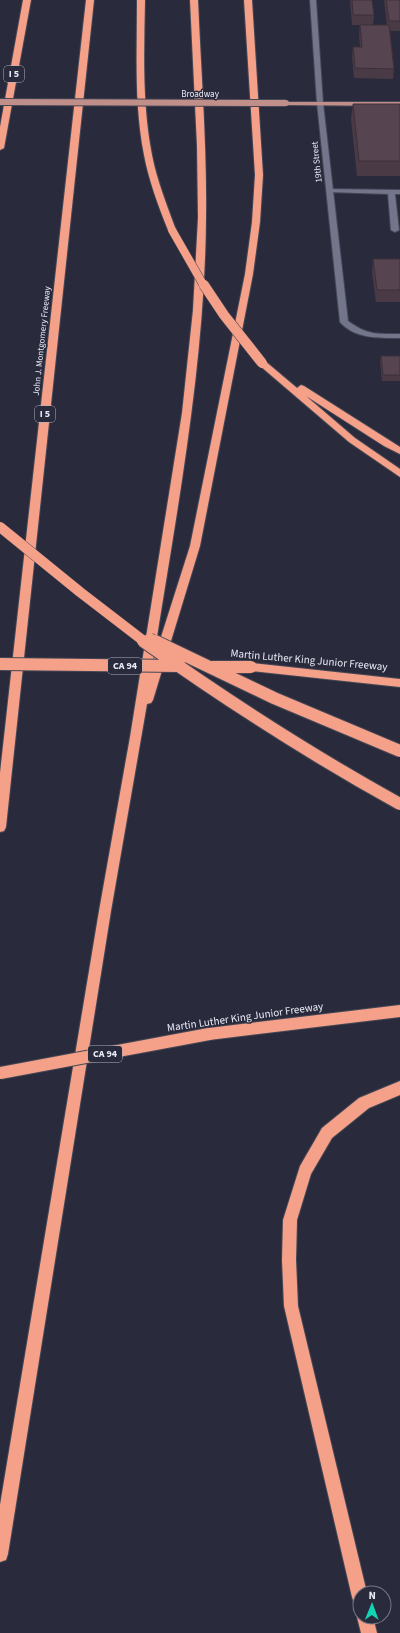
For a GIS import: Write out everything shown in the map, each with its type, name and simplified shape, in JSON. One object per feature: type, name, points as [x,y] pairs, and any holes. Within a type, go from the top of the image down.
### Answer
[{"type":"highway","name":"I 5","points":[[0,148],[27,0]]},
{"type":"highway","name":"John J. Montgomery Freeway","points":[[0,827],[90,0]]},
{"type":"highway","points":[[141,0],[142,115],[146,144],[155,185],[172,230],[187,261],[232,328],[262,362],[352,440],[400,474]]},
{"type":"highway","points":[[0,1554],[104,918],[136,737],[187,413],[197,310],[202,218],[201,146],[194,0]]},
{"type":"highway","points":[[136,737],[195,546],[249,274],[256,222],[259,175],[248,0]]},
{"type":"highway","points":[[262,362],[400,451]]},
{"type":"highway","points":[[0,527],[44,566],[111,618],[228,701],[298,746],[400,804]]},
{"type":"highway","points":[[111,618],[259,692],[400,751]]},
{"type":"highway","name":"Martin Luther King Junior Freeway","points":[[0,664],[251,667],[400,683]]},
{"type":"highway","name":"Martin Luther King Junior Freeway","points":[[0,1073],[209,1034],[400,1011]]},
{"type":"highway","points":[[357,1585],[291,1306],[289,1260],[290,1220],[305,1171],[327,1133],[364,1103],[400,1088]]},
{"type":"main road","name":"Broadway","points":[[0,102],[400,104]]},
{"type":"street","name":"19th Street","points":[[313,0],[320,103],[344,322],[358,332],[379,336],[400,336]]},
{"type":"street","points":[[330,191],[400,192]]},
{"type":"street","points":[[391,192],[395,230]]},
{"type":"building","points":[[352,0],[372,0],[374,15],[353,15]]},
{"type":"building","points":[[386,0],[400,0],[400,21],[389,21]]},
{"type":"building","points":[[360,25],[389,25],[394,69],[355,68],[353,47],[362,47]]},
{"type":"building","points":[[353,104],[400,104],[400,161],[359,161]]},
{"type":"building","points":[[373,259],[400,259],[400,290],[377,290]]},
{"type":"building","points":[[381,356],[400,356],[400,375],[383,375]]}]
